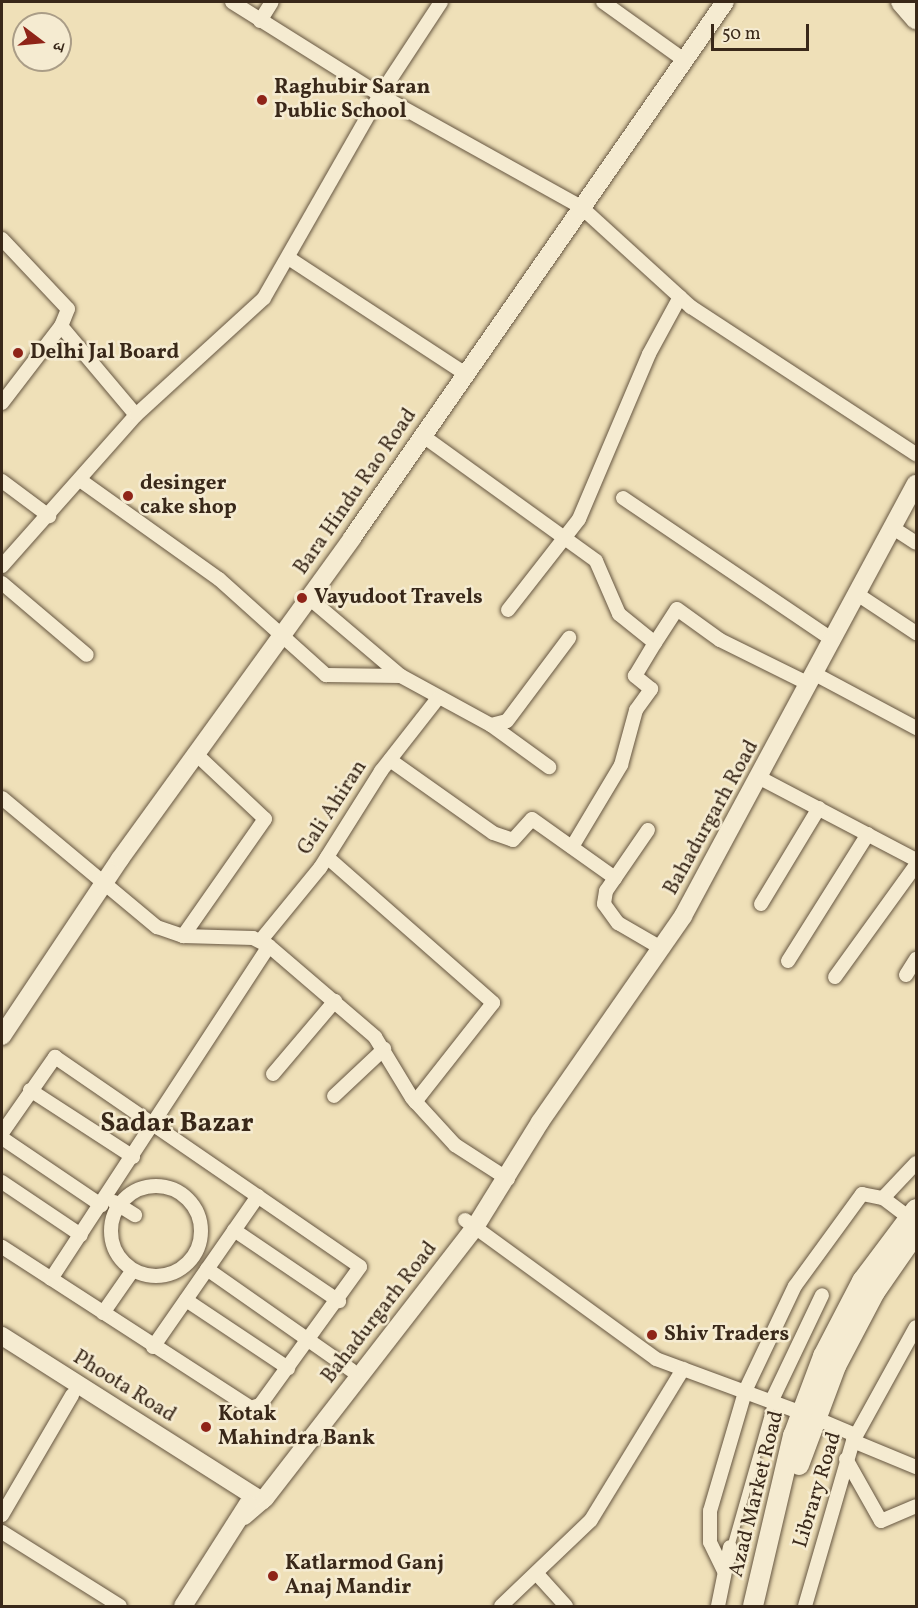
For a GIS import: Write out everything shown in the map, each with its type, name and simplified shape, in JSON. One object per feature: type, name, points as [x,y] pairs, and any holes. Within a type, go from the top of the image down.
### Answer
[{"type":"main road","points":[[901,2],[916,19]]},
{"type":"main road","name":"Azad Market Road","points":[[753,1606],[808,1415],[861,1281],[915,1221]]},
{"type":"main road","name":"Azad Market Road","points":[[763,1606],[808,1415]]},
{"type":"street","points":[[232,2],[380,96],[581,207],[680,297],[916,454]]},
{"type":"street","points":[[260,21],[272,2]]},
{"type":"street","points":[[2,566],[49,516],[136,415],[264,297],[290,259],[380,96],[441,2]]},
{"type":"street","points":[[603,2],[684,60]]},
{"type":"street","name":"Bara Hindu Rao Road","points":[[2,1036],[104,883],[309,598],[725,2]]},
{"type":"street","points":[[2,239],[64,302],[67,316],[2,403]]},
{"type":"street","points":[[290,259],[466,374]]},
{"type":"street","points":[[508,610],[565,538],[587,502],[649,354],[680,297]]},
{"type":"street","points":[[61,326],[136,415]]},
{"type":"street","points":[[423,436],[596,561],[619,614],[656,643]]},
{"type":"street","points":[[80,480],[219,579],[284,633],[326,675],[401,676]]},
{"type":"street","points":[[2,481],[49,516]]},
{"type":"street","name":"Bahadurgarh Road","points":[[252,1506],[504,1177],[661,948],[762,779],[812,679],[916,484]]},
{"type":"street","points":[[623,498],[833,640]]},
{"type":"street","points":[[893,528],[916,543]]},
{"type":"street","points":[[2,584],[87,655]]},
{"type":"street","points":[[857,594],[916,633]]},
{"type":"street","points":[[309,598],[401,676],[491,725],[549,767]]},
{"type":"street","points":[[572,847],[621,765],[636,710],[651,689],[635,676],[677,609],[720,640],[812,679],[916,728]]},
{"type":"street","points":[[491,725],[507,722],[569,638]]},
{"type":"street","name":"Gali Ahiran","points":[[51,1279],[133,1156],[265,943],[327,857],[390,760],[438,698]]},
{"type":"street","points":[[183,936],[265,819],[196,754]]},
{"type":"street","points":[[390,760],[493,833],[513,840],[532,819],[615,878]]},
{"type":"street","points":[[762,779],[916,860]]},
{"type":"street","points":[[2,798],[157,927],[183,936],[265,943],[335,1001],[384,1048],[416,1102],[455,1145],[504,1177]]},
{"type":"street","points":[[761,904],[819,808]]},
{"type":"street","points":[[648,830],[604,897],[606,911],[661,948]]},
{"type":"street","points":[[788,961],[868,834]]},
{"type":"street","points":[[327,857],[493,1002],[416,1102]]},
{"type":"street","points":[[835,976],[916,865]]},
{"type":"street","points":[[906,975],[916,959]]},
{"type":"street","points":[[273,1074],[335,1001]]},
{"type":"street","points":[[334,1096],[384,1048]]},
{"type":"street","points":[[2,1133],[55,1057],[152,1126],[358,1263],[359,1274],[260,1405],[251,1408],[153,1347],[2,1247]]},
{"type":"street","points":[[30,1090],[133,1156]]},
{"type":"street","points":[[2,1138],[104,1201],[120,1205],[135,1215]]},
{"type":"street","points":[[883,1198],[916,1163]]},
{"type":"street","points":[[2,1182],[81,1234]]},
{"type":"street","points":[[150,1186],[177,1191],[197,1213],[201,1228],[193,1257],[168,1275],[134,1270],[111,1239],[120,1205],[150,1186]]},
{"type":"street","points":[[724,1572],[710,1542],[710,1511],[746,1389],[812,1260],[862,1194],[883,1198],[915,1221]]},
{"type":"street","points":[[153,1347],[258,1196]]},
{"type":"street","points":[[470,1223],[656,1359],[746,1389],[808,1415],[916,1467]]},
{"type":"street","name":"Bahadurgarh Road","points":[[183,1606],[351,1370],[470,1223]]},
{"type":"street","points":[[234,1230],[339,1301]]},
{"type":"street","points":[[193,1257],[308,1342],[351,1370]]},
{"type":"street","points":[[103,1314],[134,1270]]},
{"type":"street","points":[[772,1400],[822,1295]]},
{"type":"street","points":[[186,1300],[288,1368]]},
{"type":"street","name":"Library Road","points":[[805,1606],[854,1438],[916,1328]]},
{"type":"street","name":"Phoota Road","points":[[2,1336],[252,1506]]},
{"type":"street","name":"Phoota Road","points":[[2,1350],[252,1506]]},
{"type":"street","points":[[501,1606],[537,1574],[602,1505],[682,1369]]},
{"type":"street","points":[[2,1515],[72,1395]]},
{"type":"street","points":[[846,1459],[881,1521],[916,1506]]},
{"type":"street","points":[[2,1532],[120,1606]]},
{"type":"street","points":[[718,1606],[730,1547]]},
{"type":"street","points":[[537,1574],[566,1606]]},
{"type":"lane","points":[[730,1547],[772,1400]]},
{"type":"place","name":"Raghubir Saran Public School","points":[[262,100]]},
{"type":"place","name":"Delhi Jal Board","points":[[18,353]]},
{"type":"place","name":"desinger cake shop","points":[[128,496]]},
{"type":"place","name":"Vayudoot Travels","points":[[302,598]]},
{"type":"place","name":"Shiv Traders","points":[[652,1335]]},
{"type":"place","name":"Kotak Mahindra Bank","points":[[206,1427]]},
{"type":"place","name":"Katlarmod Ganj Anaj Mandir","points":[[273,1576]]},
{"type":"district","name":"Sadar Bazar","points":[[177,1125]]}]
